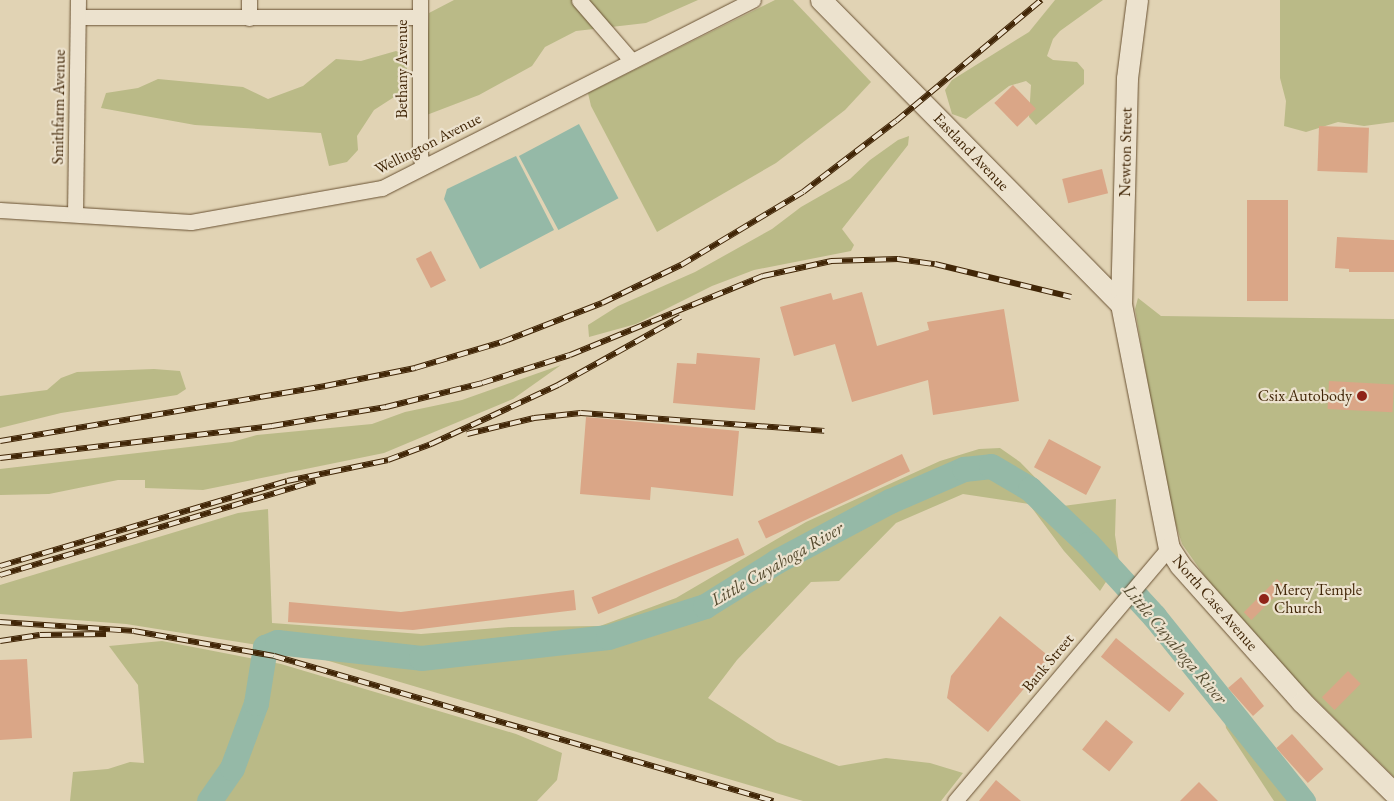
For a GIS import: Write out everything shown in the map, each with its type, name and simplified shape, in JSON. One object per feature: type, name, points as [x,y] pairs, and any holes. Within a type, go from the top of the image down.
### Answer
[{"type":"street","name":"Smithfarm Avenue","points":[[75,214],[78,0]]},
{"type":"street","points":[[249,0],[249,18]]},
{"type":"street","name":"Bethany Avenue","points":[[420,0],[420,155],[423,167]]},
{"type":"street","points":[[579,0],[631,60]]},
{"type":"street","name":"Wellington Avenue","points":[[0,210],[201,220],[360,194],[382,188],[631,60],[754,0]]},
{"type":"street","name":"Eastland Avenue","points":[[822,0],[1121,304]]},
{"type":"street","name":"Newton Street","points":[[1121,304],[1127,78],[1137,0]]},
{"type":"street","points":[[78,17],[420,17]]},
{"type":"street","name":"North Case Avenue","points":[[1121,304],[1169,548],[1180,565],[1302,702],[1394,793]]},
{"type":"street","name":"Bank Street","points":[[955,801],[1169,548]]},
{"type":"shaded area","points":[[454,0],[698,0],[646,23],[576,31],[545,47],[532,66],[479,95],[424,116],[429,13]]},
{"type":"shaded area","points":[[775,0],[793,0],[871,82],[845,110],[776,163],[657,232],[591,106],[588,93]]},
{"type":"shaded area","points":[[1055,0],[1103,0],[1060,31],[1053,39],[1047,56],[1053,60],[1077,62],[1084,70],[1084,84],[1036,125],[1029,117],[1031,85],[1026,81],[1009,86],[966,119],[952,114],[945,90],[952,80],[1029,32]]},
{"type":"shaded area","points":[[1280,0],[1394,0],[1394,122],[1364,126],[1338,122],[1306,132],[1284,126],[1286,101],[1280,78]]},
{"type":"shaded area","points":[[396,51],[408,56],[405,90],[374,110],[357,136],[358,150],[347,162],[329,166],[321,133],[195,125],[101,108],[106,93],[138,88],[158,79],[243,87],[268,99],[303,86],[336,59],[361,61]]},
{"type":"shaded area","points":[[579,124],[618,198],[558,230],[519,156]]},
{"type":"shaded area","points":[[909,136],[908,145],[842,229],[854,245],[851,251],[754,270],[712,286],[636,324],[589,337],[588,325],[618,306],[695,272],[772,229],[801,207],[850,179],[870,160],[898,140]]},
{"type":"shaded area","points":[[516,156],[554,230],[480,269],[444,199],[447,189]]},
{"type":"shaded area","points":[[1138,298],[1161,316],[1394,319],[1394,777],[1301,685],[1206,578],[1182,544],[1167,496],[1135,309]]},
{"type":"shaded area","points":[[561,365],[513,399],[384,453],[203,490],[145,488],[145,480],[118,480],[49,494],[0,495],[0,469],[232,442],[257,435],[372,424],[405,412],[462,400]]},
{"type":"shaded area","points":[[154,369],[180,371],[186,389],[177,395],[61,413],[0,428],[0,396],[47,390],[61,378],[77,372]]},
{"type":"shaded area","points":[[1000,448],[1020,462],[1063,506],[1116,499],[1115,535],[1119,562],[1100,591],[1064,551],[1029,504],[963,494],[896,523],[839,581],[811,582],[737,660],[708,698],[777,742],[839,766],[886,758],[930,763],[963,773],[941,801],[803,801],[295,651],[126,624],[0,614],[0,585],[238,513],[268,509],[272,623],[421,634],[511,627],[600,626],[676,598],[806,522],[940,461],[979,449]]},
{"type":"shaded area","points":[[162,641],[281,664],[516,734],[562,753],[557,780],[537,801],[70,801],[73,772],[108,769],[130,762],[144,763],[138,685],[109,646]]},
{"type":"shaded area","points":[[1223,706],[1230,706],[1316,801],[1274,801],[1226,728]]},
{"type":"building","points":[[1013,85],[1036,109],[1017,127],[994,103]]},
{"type":"building","points":[[1319,126],[1369,128],[1367,173],[1317,171]]},
{"type":"building","points":[[1102,169],[1108,193],[1068,203],[1062,179]]},
{"type":"building","points":[[1247,200],[1288,200],[1288,301],[1247,301]]},
{"type":"building","points":[[1337,237],[1394,240],[1394,272],[1349,272],[1349,269],[1335,268]]},
{"type":"building","points":[[431,251],[446,280],[431,288],[416,259]]},
{"type":"building","points":[[862,292],[877,346],[929,330],[927,322],[1004,309],[1019,401],[933,415],[928,380],[852,402],[835,344],[794,356],[780,307],[831,293],[833,300]]},
{"type":"building","points":[[697,353],[760,358],[755,410],[673,403],[677,363],[696,364]]},
{"type":"building","name":"Csix Autobody","points":[[1329,381],[1394,384],[1392,412],[1328,409]]},
{"type":"building","points":[[586,417],[739,431],[733,496],[651,487],[650,500],[580,494]]},
{"type":"building","points":[[1049,439],[1101,467],[1086,495],[1034,467]]},
{"type":"building","points":[[902,454],[910,471],[766,538],[758,521]]},
{"type":"building","points":[[738,538],[745,555],[598,614],[592,597]]},
{"type":"building","name":"Mercy Temple Church","points":[[1277,579],[1285,587],[1252,620],[1244,612]]},
{"type":"building","points":[[574,590],[576,610],[413,630],[288,622],[289,602],[401,612]]},
{"type":"building","points":[[1000,616],[1045,653],[1046,662],[988,732],[947,698],[951,676]]},
{"type":"building","points":[[1116,638],[1184,693],[1169,712],[1101,657]]},
{"type":"building","points":[[27,659],[32,738],[0,740],[0,660]]},
{"type":"building","points":[[1348,671],[1361,684],[1335,710],[1322,697]]},
{"type":"building","points":[[1241,677],[1264,706],[1253,716],[1228,688]]},
{"type":"building","points":[[1106,720],[1133,742],[1109,772],[1082,750]]},
{"type":"building","points":[[1292,734],[1323,769],[1308,783],[1276,748]]},
{"type":"building","points":[[996,780],[1021,801],[979,801]]},
{"type":"building","points":[[1199,782],[1218,801],[1180,801]]},
{"type":"waterway","name":"Little Cuyahoga River","points":[[209,801],[232,768],[256,703],[265,647],[277,642],[421,658],[608,637],[705,606],[777,561],[890,501],[964,469],[991,466],[1030,489],[1088,544],[1154,616],[1303,801]]},
{"type":"railway","points":[[0,441],[325,386],[415,368],[502,342],[602,303],[681,265],[803,192],[896,121],[1041,0]]},
{"type":"railway","points":[[0,458],[272,426],[386,407],[482,383],[570,355],[763,276],[831,261],[898,259],[935,264],[1071,297]]},
{"type":"railway","points":[[0,566],[287,481],[388,460],[431,444],[558,385],[680,317]]},
{"type":"railway","points":[[467,434],[534,418],[581,413],[824,431]]},
{"type":"railway","points":[[0,575],[315,481]]},
{"type":"railway","points":[[0,622],[134,631],[274,656],[773,801]]},
{"type":"railway","points":[[0,641],[40,635],[106,634]]},
{"type":"place","name":"Csix Autobody","points":[[1362,396]]},
{"type":"place","name":"Mercy Temple Church","points":[[1264,599]]}]
